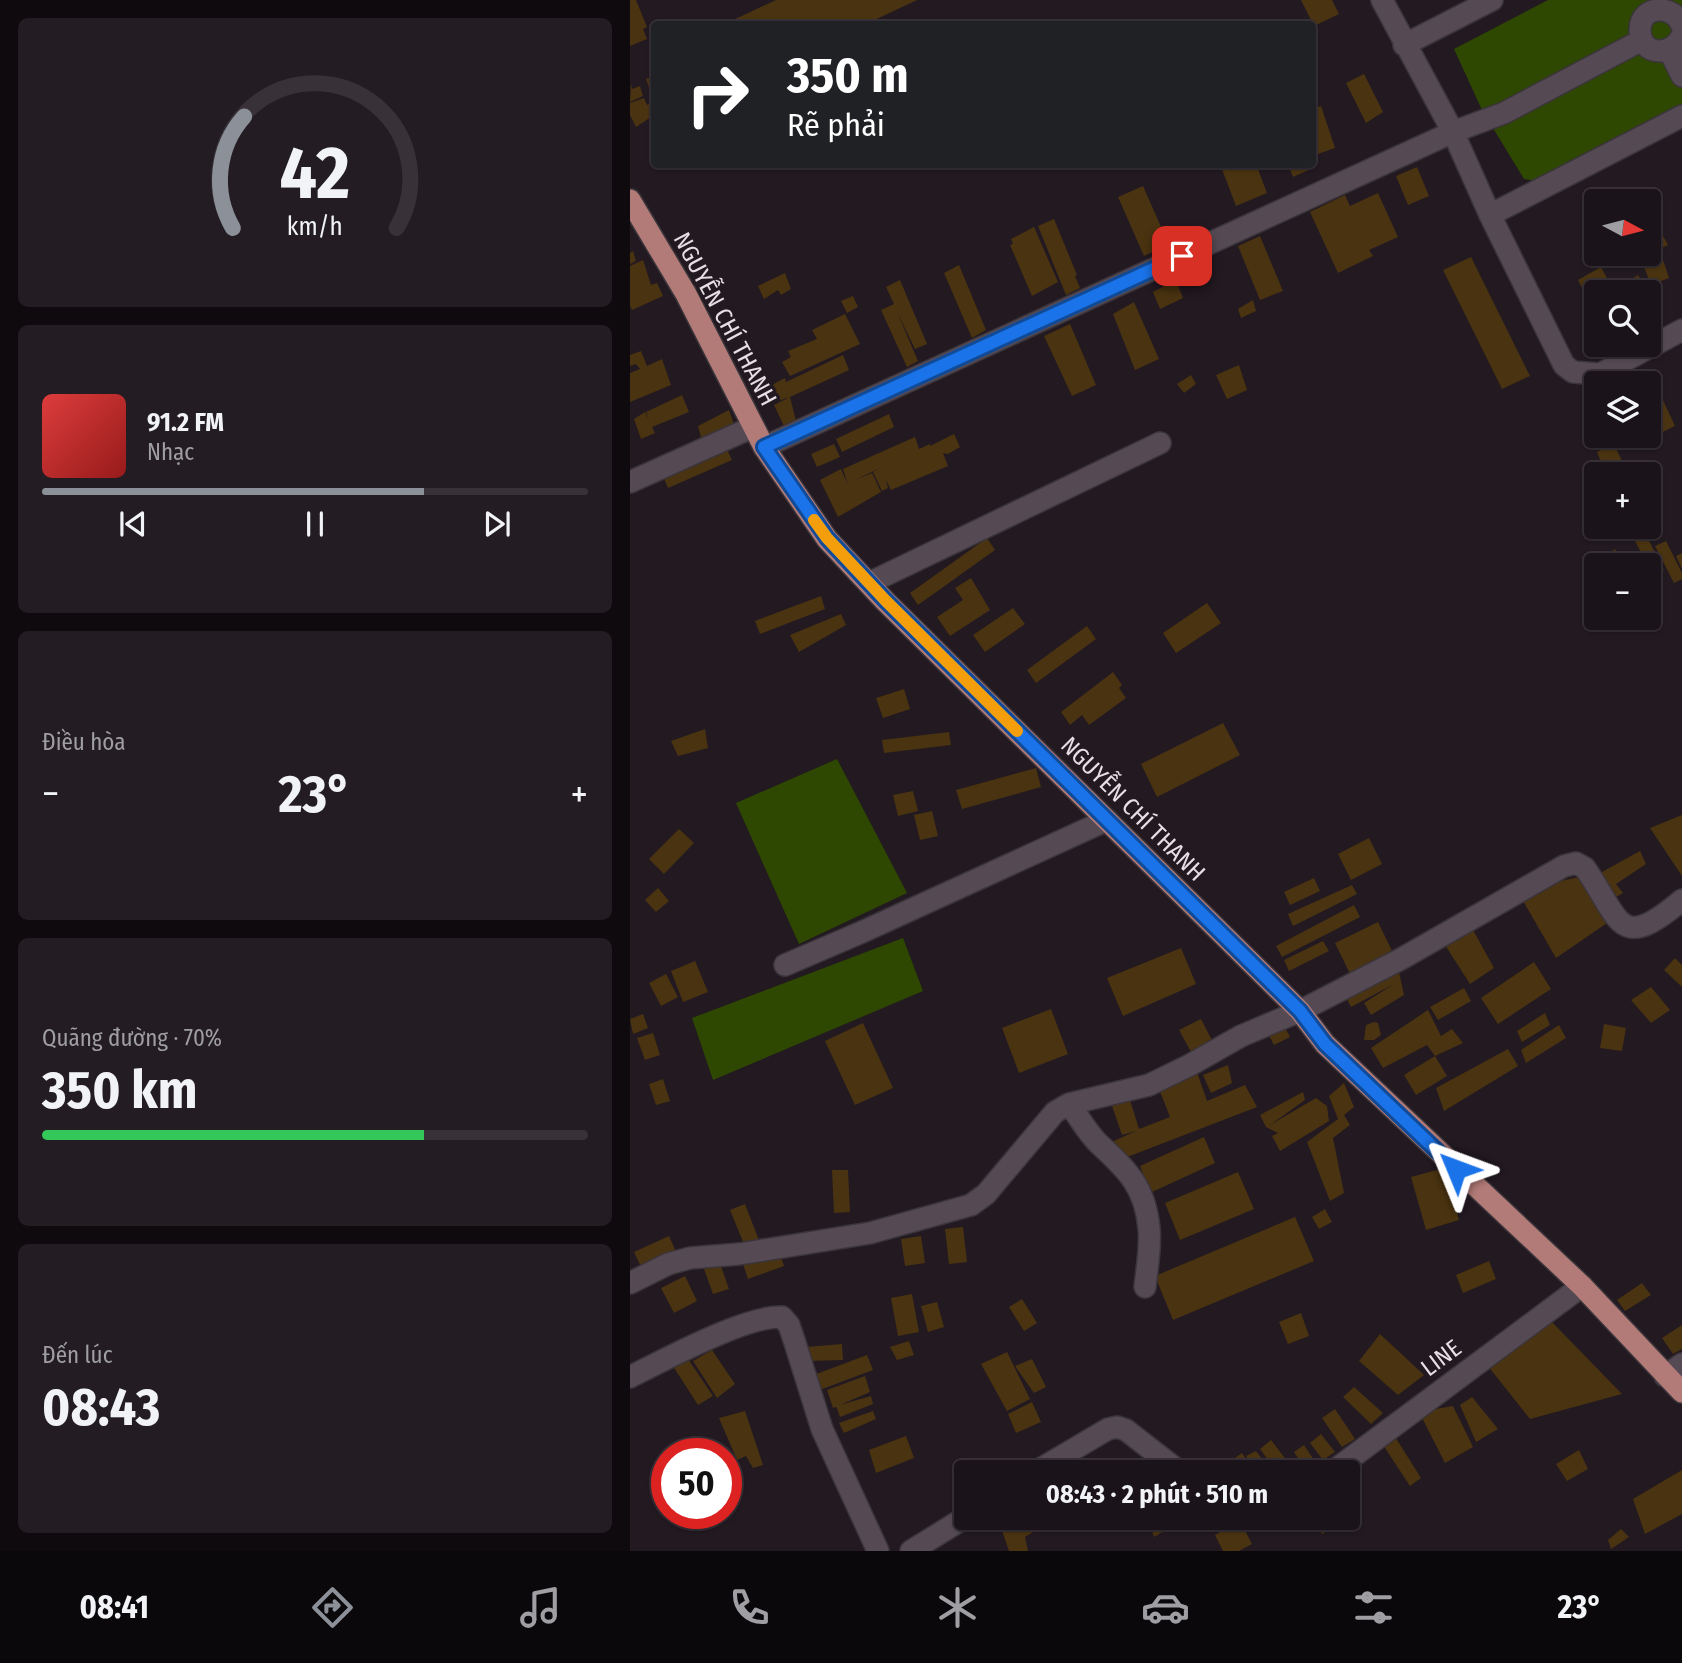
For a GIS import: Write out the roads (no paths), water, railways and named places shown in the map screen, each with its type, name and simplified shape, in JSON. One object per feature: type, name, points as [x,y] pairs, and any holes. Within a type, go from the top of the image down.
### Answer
[{"type":"main road","name":"NGUYỄN CHÍ THANH","points":[[630,200],[685,293],[764,447],[827,538],[869,583],[1300,1011],[1325,1044],[1673,1370],[1682,1392]]},
{"type":"street","points":[[1382,0],[1453,132],[1490,215],[1564,365],[1573,372],[1600,374],[1682,330]]},
{"type":"street","points":[[1404,45],[1492,0]]},
{"type":"street","points":[[1679,31],[1657,52],[1642,40],[1640,27],[1650,6],[1665,9],[1676,16],[1679,31],[1682,76]]},
{"type":"street","points":[[764,447],[1453,132],[1504,113],[1642,40]]},
{"type":"street","points":[[1490,215],[1682,116]]},
{"type":"street","points":[[630,482],[753,427]]},
{"type":"street","points":[[869,583],[1160,443]]},
{"type":"street","points":[[785,965],[1107,820]]},
{"type":"street","points":[[630,1283],[668,1264],[690,1258],[739,1254],[870,1233],[971,1205],[986,1194],[1055,1112],[1069,1104],[1149,1084],[1190,1065],[1241,1036],[1300,1011],[1401,959],[1564,866],[1576,863],[1585,868],[1619,922],[1628,928],[1637,929],[1648,924],[1682,900]]},
{"type":"street","points":[[1069,1104],[1093,1136],[1124,1167],[1140,1190],[1149,1231],[1145,1287]]},
{"type":"street","name":"LINE","points":[[1348,1460],[1582,1286]]},
{"type":"street","points":[[630,1377],[724,1333],[771,1317],[782,1317],[789,1325],[822,1429],[878,1551]]},
{"type":"street","points":[[1055,1460],[1108,1429],[1117,1427],[1126,1430],[1165,1460]]},
{"type":"street","points":[[911,1551],[954,1524]]}]
